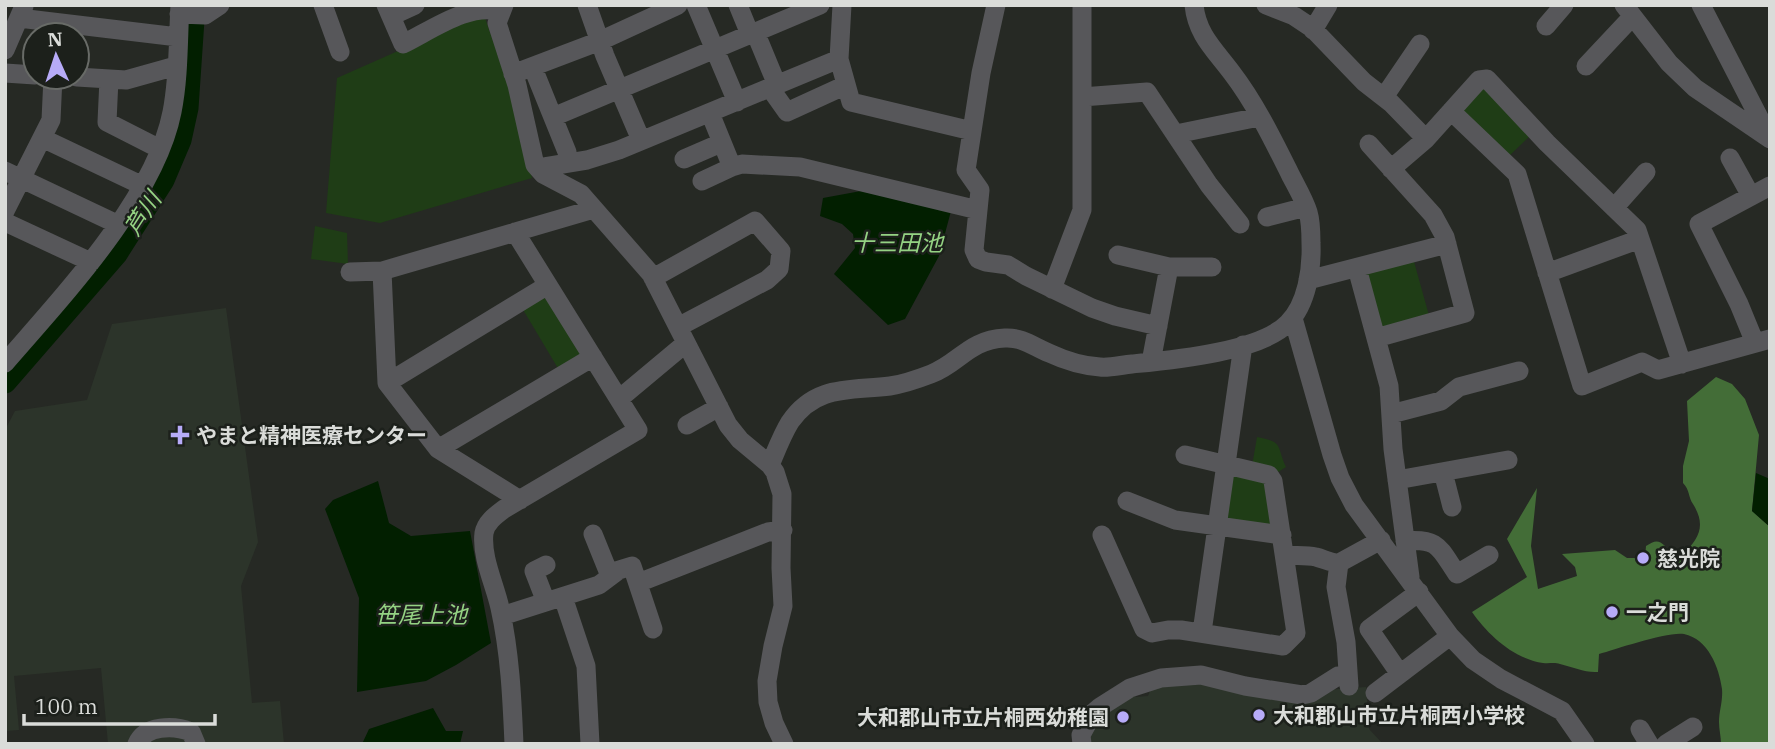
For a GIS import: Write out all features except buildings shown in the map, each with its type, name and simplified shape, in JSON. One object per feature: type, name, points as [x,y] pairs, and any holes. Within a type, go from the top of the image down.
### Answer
[{"type":"street","points":[[323,5],[340,52]]},
{"type":"street","points":[[415,5],[389,11],[402,44],[467,9],[502,9],[497,23],[538,168],[543,174],[581,194],[653,278],[728,425],[740,440],[775,472],[782,494],[783,606],[773,646],[768,702],[784,744]]},
{"type":"street","points":[[587,5],[641,140]]},
{"type":"street","points":[[513,74],[600,41],[678,5]]},
{"type":"street","points":[[696,5],[737,102]]},
{"type":"street","points":[[738,5],[747,27],[758,39],[773,87],[787,112],[846,85]]},
{"type":"street","points":[[554,117],[820,5]]},
{"type":"street","points":[[842,5],[839,59],[851,102],[972,131]]},
{"type":"street","points":[[996,5],[981,72],[966,170],[979,190],[974,250],[978,258],[1008,265],[1052,289],[1115,316],[1158,326]]},
{"type":"street","points":[[1052,289],[1082,211],[1082,5]]},
{"type":"street","points":[[770,465],[790,422],[819,396],[853,387],[894,385],[915,380],[935,373],[963,352],[990,340],[1009,337],[1028,341],[1048,353],[1073,362],[1100,367],[1151,362],[1243,345],[1279,331],[1293,318],[1308,280],[1311,246],[1306,207],[1259,117],[1231,72],[1203,38],[1194,5]]},
{"type":"street","points":[[1314,30],[1328,5]]},
{"type":"street","points":[[1546,26],[1564,5]]},
{"type":"street","points":[[1701,5],[1770,139]]},
{"type":"street","points":[[1272,6],[1294,16],[1314,30],[1364,82],[1384,97],[1426,139]]},
{"type":"street","points":[[5,363],[91,262],[141,186],[160,149],[172,112],[180,10],[210,8]]},
{"type":"street","points":[[5,50],[22,11],[178,37]]},
{"type":"street","points":[[1586,66],[1628,11],[1668,63],[1695,88],[1770,139]]},
{"type":"street","points":[[1384,97],[1420,44]]},
{"type":"street","points":[[538,168],[587,160],[619,150],[839,59]]},
{"type":"street","points":[[91,78],[126,80],[176,66]]},
{"type":"street","points":[[535,73],[567,152]]},
{"type":"street","points":[[109,79],[107,122],[160,149]]},
{"type":"street","points":[[1391,169],[1426,139],[1479,80],[1487,79],[1547,144],[1637,230],[1682,364]]},
{"type":"street","points":[[5,211],[13,175],[42,138],[51,120],[52,91]]},
{"type":"street","points":[[1082,97],[1147,92],[1209,185],[1240,224]]},
{"type":"street","points":[[1451,111],[1517,174],[1584,389],[1643,362],[1658,370],[1762,341],[1739,304],[1699,224],[1770,186]]},
{"type":"street","points":[[710,113],[732,167]]},
{"type":"street","points":[[1176,134],[1259,117]]},
{"type":"street","points":[[42,138],[141,186]]},
{"type":"street","points":[[684,159],[721,143]]},
{"type":"street","points":[[1369,144],[1433,215],[1447,243],[1465,313],[1376,338]]},
{"type":"street","points":[[1730,158],[1751,196]]},
{"type":"street","points":[[702,181],[742,164],[800,167],[978,210]]},
{"type":"street","points":[[1614,208],[1646,172]]},
{"type":"street","points":[[13,175],[117,224]]},
{"type":"street","points":[[1267,217],[1306,207]]},
{"type":"street","points":[[350,272],[382,271],[594,209]]},
{"type":"street","points":[[619,399],[682,335],[767,279],[779,268],[781,251],[755,221],[653,278]]},
{"type":"street","points":[[5,222],[91,262]]},
{"type":"street","points":[[514,744],[510,667],[502,616],[484,546],[484,531],[490,521],[520,500],[638,430],[515,232]]},
{"type":"street","points":[[1547,273],[1640,239]]},
{"type":"street","points":[[1308,280],[1447,243]]},
{"type":"street","points":[[1118,255],[1169,267],[1212,267]]},
{"type":"street","points":[[1151,362],[1169,267]]},
{"type":"street","points":[[1357,268],[1389,386],[1397,480],[1413,592]]},
{"type":"street","points":[[382,271],[387,383],[438,449],[520,500]]},
{"type":"street","points":[[387,383],[548,285]]},
{"type":"street","points":[[1293,318],[1340,478],[1354,505],[1381,540],[1445,640],[1501,679],[1562,711],[1585,744]]},
{"type":"street","points":[[1202,632],[1243,345]]},
{"type":"street","points":[[438,449],[593,357]]},
{"type":"street","points":[[1391,414],[1441,401],[1459,387],[1519,371]]},
{"type":"street","points":[[687,425],[719,407]]},
{"type":"street","points":[[1102,535],[1143,629],[1152,633],[1168,630],[1202,632],[1283,646],[1296,634],[1273,481],[1269,475],[1185,455]]},
{"type":"street","points":[[1397,480],[1508,460]]},
{"type":"street","points":[[1443,472],[1452,507]]},
{"type":"street","points":[[1127,501],[1175,520],[1282,534]]},
{"type":"street","points":[[638,583],[768,532],[783,530]]},
{"type":"street","points":[[593,534],[610,576]]},
{"type":"street","points":[[1405,541],[1425,539],[1437,546],[1457,574],[1489,555]]},
{"type":"street","points":[[1285,555],[1311,556],[1339,563],[1381,540]]},
{"type":"street","points":[[1082,744],[1081,735],[1093,713],[1130,688],[1161,678],[1201,675],[1245,687],[1302,695],[1311,693],[1338,676],[1348,681],[1346,642],[1336,587],[1339,563]]},
{"type":"street","points":[[546,565],[534,570],[555,599],[586,666],[590,744]]},
{"type":"street","points":[[502,616],[599,585],[619,570],[632,566],[653,629]]},
{"type":"street","points":[[1400,674],[1369,629],[1413,592]]},
{"type":"street","points":[[1375,693],[1445,640]]},
{"type":"street","points":[[1666,744],[1693,727]]},
{"type":"street","points":[[137,744],[140,736],[148,731],[182,728],[191,732],[196,744]]},
{"type":"shaded area","points":[[485,18],[507,81],[532,178],[380,223],[326,213],[337,78],[468,20]]},
{"type":"shaded area","points":[[1487,88],[1531,135],[1508,157],[1465,115],[1463,107],[1479,90]]},
{"type":"shaded area","points":[[315,226],[347,233],[348,264],[311,259]]},
{"type":"shaded area","points":[[1413,258],[1430,319],[1379,327],[1365,276],[1370,269]]},
{"type":"shaded area","points":[[543,295],[582,350],[580,357],[559,370],[522,308]]},
{"type":"shaded area","points":[[226,308],[258,542],[241,586],[252,703],[280,701],[284,744],[108,744],[101,668],[14,676],[19,730],[5,731],[5,430],[15,411],[87,400],[112,324]]},
{"type":"shaded area","points":[[1257,437],[1272,441],[1278,446],[1286,467],[1275,474],[1252,466]]},
{"type":"shaded area","points":[[1235,476],[1261,479],[1268,488],[1273,531],[1223,525],[1229,478]]},
{"type":"shaded area","name":"大和郡山市立片桐西小学校","points":[[1175,680],[1324,690],[1366,687],[1369,729],[1383,744],[1086,744],[1093,722],[1133,690],[1136,697],[1148,696],[1152,686]]},
{"type":"green space","points":[[1716,377],[1732,384],[1745,399],[1759,435],[1752,511],[1770,527],[1770,744],[1721,744],[1719,722],[1722,689],[1718,672],[1706,648],[1692,637],[1684,634],[1667,635],[1599,654],[1598,672],[1588,672],[1558,663],[1532,661],[1522,657],[1494,637],[1472,612],[1527,577],[1507,539],[1537,488],[1531,546],[1538,589],[1577,576],[1575,567],[1562,554],[1615,550],[1627,558],[1645,558],[1646,546],[1660,542],[1665,546],[1665,553],[1682,555],[1697,537],[1700,525],[1683,483],[1683,466],[1689,441],[1687,401]]},
{"type":"water","name":"十三田池","points":[[861,191],[951,211],[939,256],[905,319],[888,325],[834,274],[855,248],[853,234],[842,224],[820,216],[823,198]]},
{"type":"water","points":[[1756,473],[1770,479],[1770,527],[1752,511]]},
{"type":"water","name":"笹尾上池","points":[[378,481],[389,523],[411,536],[470,531],[491,643],[426,681],[357,692],[359,598],[325,509],[333,500]]},
{"type":"water","points":[[433,708],[446,731],[463,731],[460,744],[362,744],[369,729]]},
{"type":"waterway","name":"芦川","points":[[5,382],[116,254],[163,180],[180,140],[187,108],[194,5]]},
{"type":"place","name":"やまと精神医療センター","points":[[180,435]]},
{"type":"place","name":"慈光院","points":[[1643,558]]},
{"type":"place","name":"一之門","points":[[1612,612]]},
{"type":"place","name":"大和郡山市立片桐西小学校","points":[[1259,715]]},
{"type":"place","name":"大和郡山市立片桐西幼稚園","points":[[1123,717]]}]
